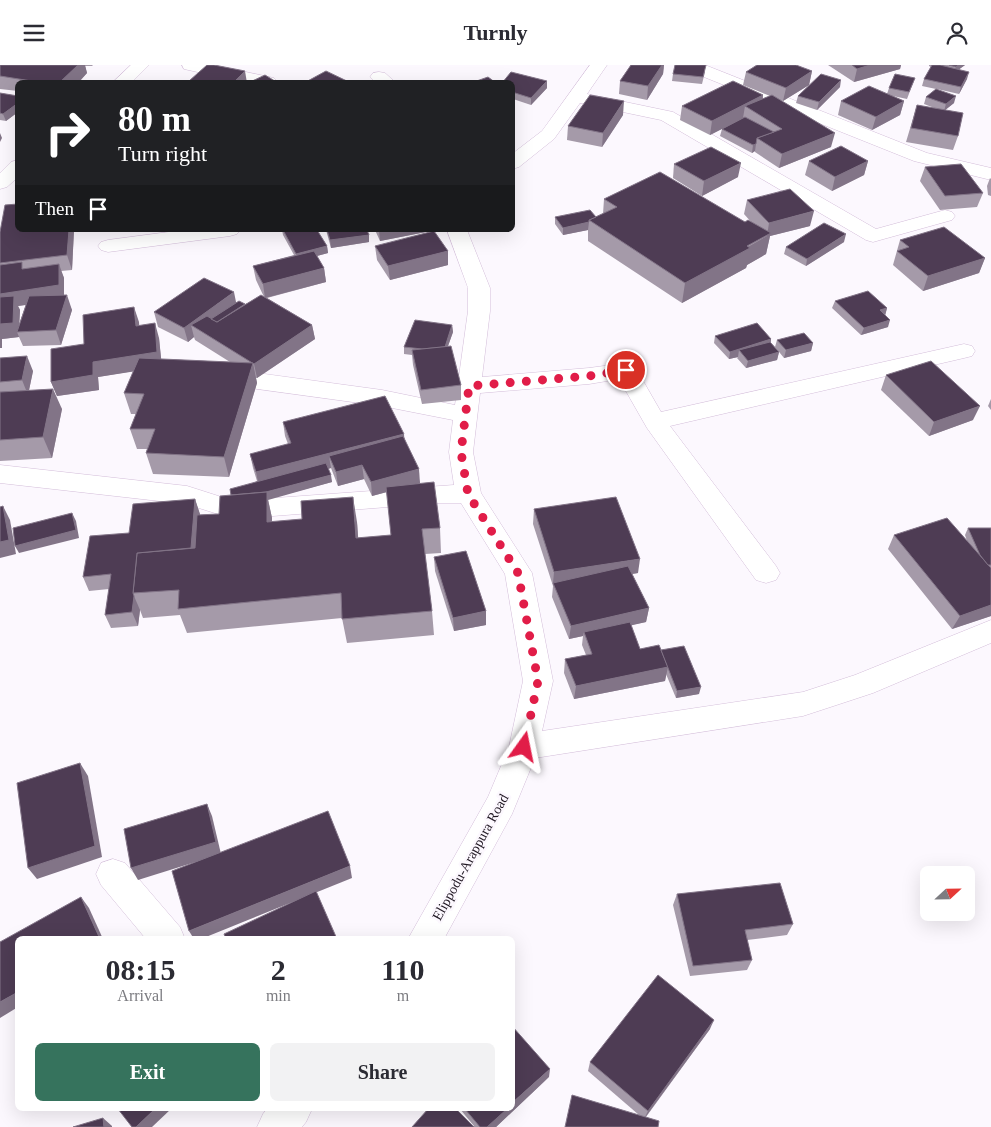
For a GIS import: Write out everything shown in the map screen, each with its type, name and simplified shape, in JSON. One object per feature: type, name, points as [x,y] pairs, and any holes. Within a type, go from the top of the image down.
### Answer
[{"type":"street","points":[[124,80],[141,65]]},
{"type":"street","points":[[190,65],[259,80]]},
{"type":"street","points":[[515,158],[548,135],[599,65]]},
{"type":"street","points":[[690,65],[921,157],[991,174]]},
{"type":"street","points":[[711,93],[732,83]]},
{"type":"street","points":[[577,97],[674,112],[873,236],[945,216]]},
{"type":"street","points":[[0,183],[15,169]]},
{"type":"street","points":[[108,246],[215,232]]},
{"type":"street","name":"Elippodu-Arappura Road","points":[[427,936],[501,804],[524,747],[538,681],[518,573],[468,494],[461,452],[479,311],[479,288],[458,232]]},
{"type":"street","points":[[655,422],[878,369],[964,351]]},
{"type":"street","points":[[469,386],[589,376],[626,370],[655,422],[766,573]]},
{"type":"street","points":[[203,374],[382,398],[466,415]]},
{"type":"street","points":[[0,474],[186,495],[234,510],[429,495],[468,494]]},
{"type":"street","points":[[524,747],[804,704],[863,684],[991,631]]},
{"type":"street","points":[[113,874],[165,936]]},
{"type":"street","points":[[276,1127],[291,1111]]},
{"type":"building","points":[[0,65],[78,65],[62,80],[25,80],[0,76]]},
{"type":"building","points":[[207,65],[245,71],[236,80],[190,80]]},
{"type":"building","points":[[631,65],[662,65],[648,86],[620,81]]},
{"type":"building","points":[[675,65],[706,65],[703,77],[673,74]]},
{"type":"building","points":[[757,65],[796,65],[812,71],[786,88],[746,72]]},
{"type":"building","points":[[852,65],[870,65],[857,69]]},
{"type":"building","points":[[932,65],[969,72],[961,87],[924,79]]},
{"type":"building","points":[[326,71],[345,80],[310,80]]},
{"type":"building","points":[[511,72],[547,81],[531,98],[515,93],[515,80],[504,80]]},
{"type":"building","points":[[821,74],[841,80],[819,102],[798,96]]},
{"type":"building","points":[[895,74],[915,78],[909,92],[889,88]]},
{"type":"building","points":[[265,75],[273,80],[254,80]]},
{"type":"building","points":[[488,77],[492,80],[480,80]]},
{"type":"building","points":[[733,81],[763,95],[712,121],[682,106]]},
{"type":"building","points":[[869,86],[904,101],[876,117],[841,101]]},
{"type":"building","points":[[936,89],[956,96],[946,104],[926,97]]},
{"type":"building","points":[[0,93],[15,96],[15,105],[3,114],[0,113]]},
{"type":"building","points":[[590,95],[624,101],[603,133],[568,126]]},
{"type":"building","points":[[772,95],[835,133],[782,154],[757,138],[782,129],[745,106]]},
{"type":"building","points":[[917,105],[963,113],[958,136],[911,128]]},
{"type":"building","points":[[745,117],[774,132],[757,138],[756,144],[753,145],[722,129]]},
{"type":"building","points":[[841,146],[868,161],[835,177],[809,161]]},
{"type":"building","points":[[711,147],[741,163],[704,181],[674,164]]},
{"type":"building","points":[[961,164],[983,193],[945,196],[925,167]]},
{"type":"building","points":[[660,172],[745,222],[748,220],[771,233],[747,246],[750,248],[685,283],[589,220],[617,207],[604,199]]},
{"type":"building","points":[[790,189],[814,211],[769,223],[747,200]]},
{"type":"building","points":[[15,204],[15,232],[69,232],[67,255],[0,263],[0,232],[5,205]]},
{"type":"building","points":[[590,210],[596,217],[589,220],[589,222],[563,228],[555,217]]},
{"type":"building","points":[[824,223],[846,234],[807,259],[786,247]]},
{"type":"building","points":[[944,227],[985,258],[928,276],[897,251],[909,247],[900,240]]},
{"type":"building","points":[[284,232],[318,232],[327,246],[296,254]]},
{"type":"building","points":[[328,232],[368,232],[369,235],[330,240]]},
{"type":"building","points":[[435,232],[448,251],[388,266],[375,246]]},
{"type":"building","points":[[314,251],[324,268],[263,284],[253,266]]},
{"type":"building","points":[[22,262],[22,269],[59,264],[59,285],[0,294],[0,265]]},
{"type":"building","points":[[204,278],[234,292],[184,328],[154,312]]},
{"type":"building","points":[[868,291],[887,308],[880,310],[890,320],[864,328],[835,301]]},
{"type":"building","points":[[67,295],[56,330],[17,332],[29,296]]},
{"type":"building","points":[[261,295],[312,325],[254,364],[191,325],[207,316],[217,322]]},
{"type":"building","points":[[14,296],[13,323],[0,324],[0,297]]},
{"type":"building","points":[[239,301],[245,304],[217,322],[211,319]]},
{"type":"building","points":[[134,307],[136,326],[155,323],[157,352],[93,362],[93,375],[51,382],[51,349],[84,344],[83,315]]},
{"type":"building","points":[[415,320],[452,325],[445,347],[422,349],[404,347]]},
{"type":"building","points":[[757,323],[771,339],[730,352],[715,336]]},
{"type":"building","points":[[804,333],[813,343],[786,350],[777,340]]},
{"type":"building","points":[[770,342],[779,352],[748,361],[739,350]]},
{"type":"building","points":[[451,346],[461,385],[421,390],[412,350]]},
{"type":"building","points":[[27,356],[22,380],[0,382],[0,358]]},
{"type":"building","points":[[139,358],[253,363],[224,457],[146,453],[155,429],[130,429],[144,394],[124,393]]},
{"type":"building","points":[[931,361],[980,406],[934,422],[886,375]]},
{"type":"building","points":[[53,389],[43,437],[0,440],[0,392]]},
{"type":"building","points":[[385,396],[404,434],[256,472],[250,454],[291,443],[283,422]]},
{"type":"building","points":[[403,436],[419,469],[371,482],[362,465],[336,472],[329,456]]},
{"type":"building","points":[[326,463],[331,475],[266,492],[231,495],[230,489]]},
{"type":"building","points":[[434,482],[440,528],[422,529],[432,611],[342,619],[341,593],[178,609],[179,590],[133,593],[137,553],[195,548],[197,515],[219,514],[220,496],[267,492],[267,522],[302,519],[301,501],[353,497],[356,538],[391,535],[386,487]]},
{"type":"building","points":[[616,497],[640,559],[554,572],[534,509]]},
{"type":"building","points":[[195,499],[191,548],[137,553],[132,612],[105,615],[111,574],[83,577],[90,536],[129,533],[133,504]]},
{"type":"building","points":[[3,506],[9,540],[0,542],[0,507]]},
{"type":"building","points":[[72,513],[76,530],[15,546],[13,528]]},
{"type":"building","points":[[947,518],[991,568],[991,605],[960,616],[894,535]]},
{"type":"building","points":[[968,528],[991,528],[991,565],[988,565],[980,555]]},
{"type":"building","points":[[466,551],[486,611],[453,618],[434,557]]},
{"type":"building","points":[[628,566],[649,608],[571,626],[553,583]]},
{"type":"building","points":[[630,622],[640,649],[659,645],[668,667],[576,686],[565,659],[592,654],[584,632]]},
{"type":"building","points":[[684,646],[701,687],[677,691],[661,650]]},
{"type":"building","points":[[80,763],[95,846],[28,868],[17,783]]},
{"type":"building","points":[[207,804],[216,842],[131,868],[124,829]]},
{"type":"building","points":[[328,811],[350,866],[189,931],[172,871]]},
{"type":"building","points":[[780,883],[793,924],[745,930],[752,960],[693,966],[677,894]]},
{"type":"building","points":[[316,891],[336,936],[225,936],[224,934]]},
{"type":"building","points":[[81,897],[99,936],[15,936],[15,994],[0,1002],[0,942]]},
{"type":"building","points":[[658,975],[714,1020],[648,1111],[590,1062]]},
{"type":"building","points":[[515,1029],[550,1069],[515,1100]]},
{"type":"building","points":[[572,1095],[659,1121],[658,1127],[565,1127]]},
{"type":"building","points":[[120,1111],[153,1111],[136,1127],[132,1127]]},
{"type":"building","points":[[426,1111],[458,1111],[474,1127],[412,1127]]},
{"type":"building","points":[[467,1111],[505,1111],[487,1127],[480,1127]]},
{"type":"building","points":[[103,1118],[104,1127],[73,1127]]},
{"type":"route","points":[[524,747],[538,681],[518,573],[468,494],[461,452],[469,386],[589,376],[626,370]]}]
